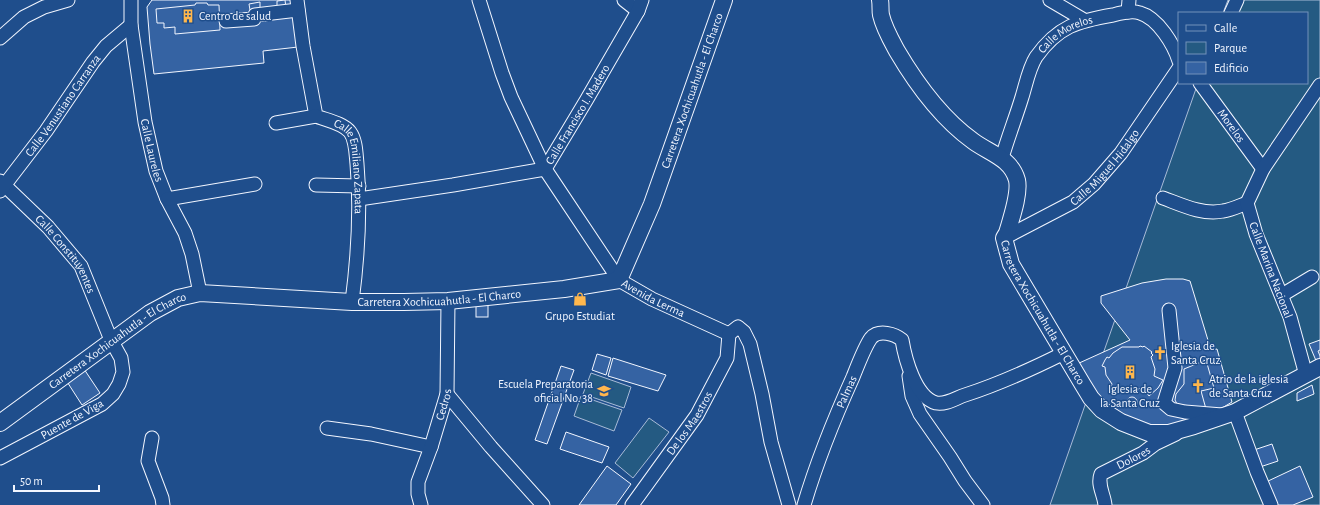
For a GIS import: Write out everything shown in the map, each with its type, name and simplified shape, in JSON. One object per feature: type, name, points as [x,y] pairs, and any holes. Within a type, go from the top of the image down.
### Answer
[{"type":"main road","name":"Carretera Xochicuahutla - El Charco","points":[[0,423],[111,340],[150,313],[178,298],[200,293],[352,302],[448,301],[564,290],[619,280],[652,204],[724,0]]},
{"type":"main road","name":"Carretera Xochicuahutla - El Charco","points":[[880,0],[881,15],[891,40],[904,62],[930,99],[946,117],[973,142],[1002,158],[1012,169],[1017,180],[1018,190],[1007,233],[1004,238],[1011,264],[1091,398],[1102,410],[1121,422],[1149,433],[1169,433],[1194,426],[1229,413],[1313,371]]},
{"type":"street","points":[[0,38],[24,18],[44,7],[68,0]]},
{"type":"street","name":"Calle Laureles","points":[[131,0],[131,25],[150,148],[166,199],[185,233],[192,254],[200,293]]},
{"type":"street","name":"Avenida Lerma","points":[[479,0],[507,85],[545,169],[619,280],[652,299],[730,334],[738,327],[744,332],[750,344],[771,442],[789,505]]},
{"type":"street","points":[[624,0],[640,5]]},
{"type":"street","points":[[1050,0],[1084,20]]},
{"type":"street","points":[[1231,12],[1237,0]]},
{"type":"street","points":[[226,21],[254,19],[255,15],[297,5]]},
{"type":"street","name":"Calle Emiliano Zapata","points":[[297,5],[316,116],[349,130],[355,149],[359,192],[357,260],[352,302]]},
{"type":"street","name":"Calle Francisco I. Madero","points":[[316,185],[359,192],[453,185],[545,169],[587,99],[640,5]]},
{"type":"street","name":"Calle Morelos","points":[[1002,158],[1035,59],[1046,44],[1061,30],[1084,20],[1128,6],[1148,17],[1157,24],[1165,34],[1178,58]]},
{"type":"street","name":"Calle Venustiano Carranza","points":[[2,186],[46,132],[93,62],[106,46],[131,25]]},
{"type":"street","name":"Calle Miguel Hidalgo","points":[[1004,238],[1073,202],[1094,184],[1121,153],[1178,69]]},
{"type":"street","name":"Morelos","points":[[1201,84],[1263,169]]},
{"type":"street","points":[[1163,198],[1186,207],[1212,212],[1224,211],[1247,203],[1263,169],[1320,85]]},
{"type":"street","points":[[276,123],[316,116]]},
{"type":"street","points":[[166,199],[255,184]]},
{"type":"street","name":"Calle Constituyentes","points":[[2,186],[48,227],[81,266],[111,340]]},
{"type":"street","name":"Calle Marina Nacional","points":[[1247,203],[1256,234],[1313,371]]},
{"type":"street","points":[[1282,295],[1312,277]]},
{"type":"street","name":"Cedros","points":[[421,505],[418,494],[418,482],[431,447],[447,394],[448,301]]},
{"type":"street","points":[[1169,310],[1175,368],[1164,403],[1171,409],[1185,412],[1229,413],[1271,505]]},
{"type":"street","name":"De los Maestros","points":[[632,505],[697,415],[727,358],[730,334]]},
{"type":"street","name":"Palmas","points":[[804,505],[823,446],[858,365],[872,337],[882,334],[893,334],[902,340],[909,367],[912,396],[920,414],[950,456],[965,482],[983,505]]},
{"type":"street","name":"Puente de Viga","points":[[0,458],[102,404],[113,394],[119,384],[123,372],[121,358],[111,340]]},
{"type":"street","name":"Palmas","points":[[909,367],[917,385],[927,398],[935,403],[946,402],[1030,370],[1064,352]]},
{"type":"street","points":[[447,394],[491,447],[543,505]]},
{"type":"street","name":"Dolores","points":[[1106,505],[1100,486],[1099,479],[1101,474],[1143,453],[1154,444],[1194,426]]},
{"type":"street","points":[[327,428],[371,434],[431,447]]},
{"type":"street","points":[[152,438],[148,461],[162,498],[163,505]]},
{"type":"green space","points":[[1228,0],[1320,0],[1320,505],[1050,505],[1198,84],[1308,84],[1308,12],[1223,12]]},
{"type":"green space","points":[[591,373],[631,387],[624,408],[583,394]]},
{"type":"green space","points":[[581,396],[622,410],[614,431],[574,416]]},
{"type":"green space","points":[[649,418],[669,432],[633,478],[615,463]]},
{"type":"building","points":[[152,0],[291,0],[298,47],[263,51],[264,63],[154,74],[147,7]]},
{"type":"building","points":[[285,0],[286,8],[277,8],[277,1]]},
{"type":"building","points":[[260,2],[260,9],[250,10],[249,4]]},
{"type":"building","name":"Centro de salud","points":[[196,3],[219,5],[220,30],[175,34],[175,27],[164,28],[164,23],[157,23],[156,9],[195,5]]},
{"type":"building","name":"Iglesia de Santa Cruz","points":[[1166,279],[1183,279],[1190,281],[1211,350],[1217,349],[1232,402],[1212,414],[1173,428],[1132,423],[1100,401],[1077,364],[1130,340],[1101,303],[1101,296],[1142,283]]},
{"type":"building","points":[[476,303],[488,303],[488,317],[476,317]]},
{"type":"building","points":[[1320,340],[1320,350],[1318,351],[1320,362],[1317,363],[1309,344]]},
{"type":"building","name":"Iglesia de la Santa Cruz","points":[[1144,346],[1152,352],[1151,353],[1153,355],[1151,357],[1155,369],[1154,376],[1163,380],[1158,388],[1149,396],[1143,387],[1134,391],[1119,388],[1117,392],[1111,387],[1112,384],[1106,375],[1105,367],[1102,366],[1105,360],[1122,347]]},
{"type":"building","points":[[597,354],[611,358],[606,375],[592,370]]},
{"type":"building","points":[[613,358],[666,375],[658,391],[608,376]]},
{"type":"building","name":"Atrio de la iglesia de Santa Cruz","points":[[1206,360],[1214,388],[1201,391],[1206,409],[1177,404],[1175,400],[1176,394],[1184,384],[1184,369]]},
{"type":"building","points":[[82,366],[100,393],[82,405],[64,377]]},
{"type":"building","points":[[561,366],[574,370],[547,444],[535,440]]},
{"type":"building","points":[[1312,385],[1314,394],[1297,401],[1297,393]]},
{"type":"building","points":[[1130,397],[1134,397],[1136,398],[1136,406],[1130,407],[1127,404],[1127,400]]},
{"type":"building","points":[[566,432],[609,447],[602,463],[560,449]]},
{"type":"building","points":[[1272,444],[1278,461],[1260,467],[1254,450]]},
{"type":"building","points":[[607,466],[631,484],[616,505],[579,505]]},
{"type":"building","points":[[1300,466],[1313,497],[1293,505],[1275,505],[1266,482]]},
{"type":"place","name":"Centro de salud","points":[[188,16]]},
{"type":"place","name":"Grupo Estudiat","points":[[580,299]]},
{"type":"place","name":"Iglesia de Santa Cruz","points":[[1160,353]]},
{"type":"place","name":"Iglesia de la Santa Cruz","points":[[1130,372]]},
{"type":"place","name":"Atrio de la iglesia de Santa Cruz","points":[[1198,386]]},
{"type":"place","name":"Escuela Preparatoria oficial No. 38","points":[[604,391]]}]
